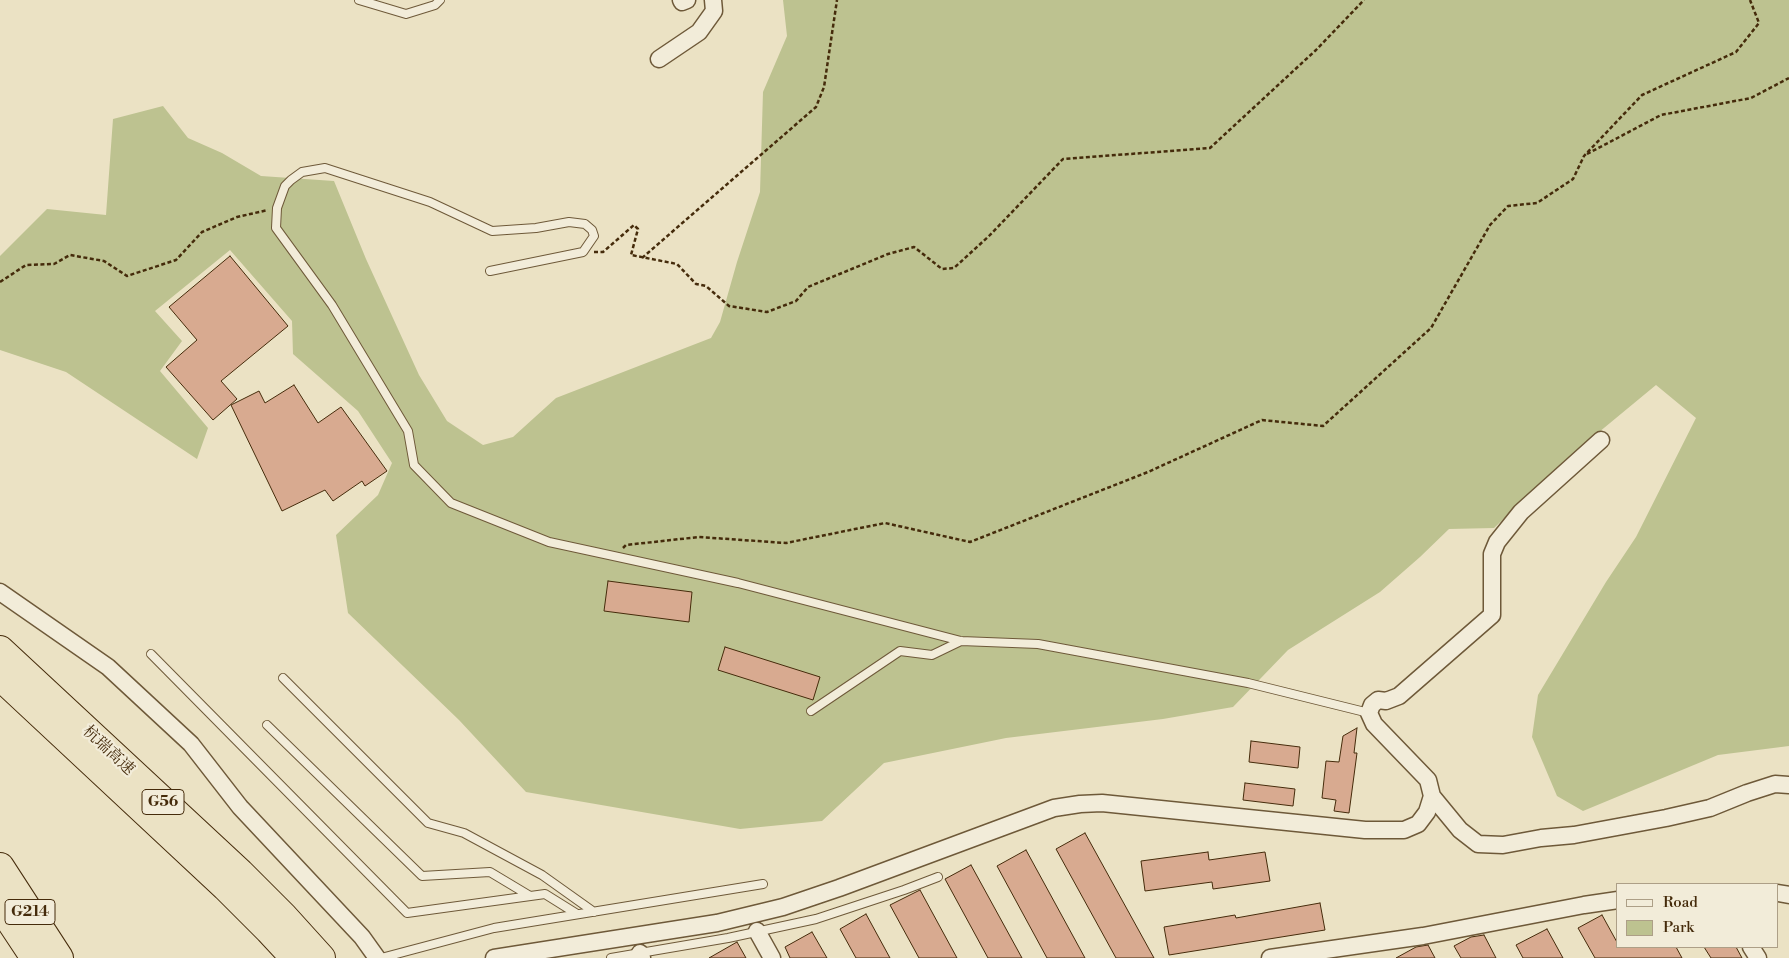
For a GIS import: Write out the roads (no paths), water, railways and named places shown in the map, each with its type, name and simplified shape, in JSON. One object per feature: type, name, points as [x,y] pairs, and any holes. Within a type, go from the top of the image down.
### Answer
[{"type":"highway","name":"杭瑞高速","points":[[0,650],[240,873],[322,958]]},
{"type":"highway","name":"杭瑞高速","points":[[0,676],[226,888],[295,958]]},
{"type":"highway","name":"G214","points":[[0,867],[59,958]]},
{"type":"highway","name":"G214","points":[[0,905],[35,958]]},
{"type":"street","points":[[681,0],[682,2],[687,0]]},
{"type":"street","points":[[659,58],[699,32],[714,11],[713,0]]},
{"type":"street","points":[[1601,440],[1521,512],[1497,542],[1492,554],[1492,615],[1399,696],[1378,700],[1372,705],[1369,712],[1374,724],[1428,780],[1432,796],[1460,830],[1478,844],[1503,845],[1541,838],[1574,835],[1666,818],[1710,808],[1775,784],[1789,785]]},
{"type":"street","points":[[0,592],[108,667],[191,744],[240,806],[362,937],[376,958]]},
{"type":"street","points":[[494,958],[717,922],[783,907],[1054,808],[1102,803],[1365,830],[1404,830],[1418,824],[1427,812],[1432,796]]},
{"type":"street","points":[[1270,958],[1423,936],[1616,900]]},
{"type":"street","points":[[757,931],[772,958]]},
{"type":"lane","points":[[359,0],[406,14],[435,6],[440,0]]},
{"type":"lane","points":[[490,271],[583,252],[594,236],[592,230],[584,224],[569,222],[536,228],[492,230],[430,202],[324,168],[302,172],[291,180],[285,186],[277,208],[276,228],[332,304],[408,431],[414,465],[451,503],[549,542],[738,583],[961,642],[1038,644],[1248,683],[1369,712]]},
{"type":"lane","points":[[811,711],[900,651],[932,655],[961,642]]},
{"type":"lane","points":[[151,654],[407,913],[545,894],[577,914]]},
{"type":"lane","points":[[282,678],[428,824],[464,833],[542,876],[594,912]]},
{"type":"lane","points":[[267,725],[422,876],[490,872],[530,896]]},
{"type":"lane","points":[[611,958],[641,956],[816,919],[904,890],[938,876]]},
{"type":"lane","points":[[381,958],[494,928],[763,884]]}]
